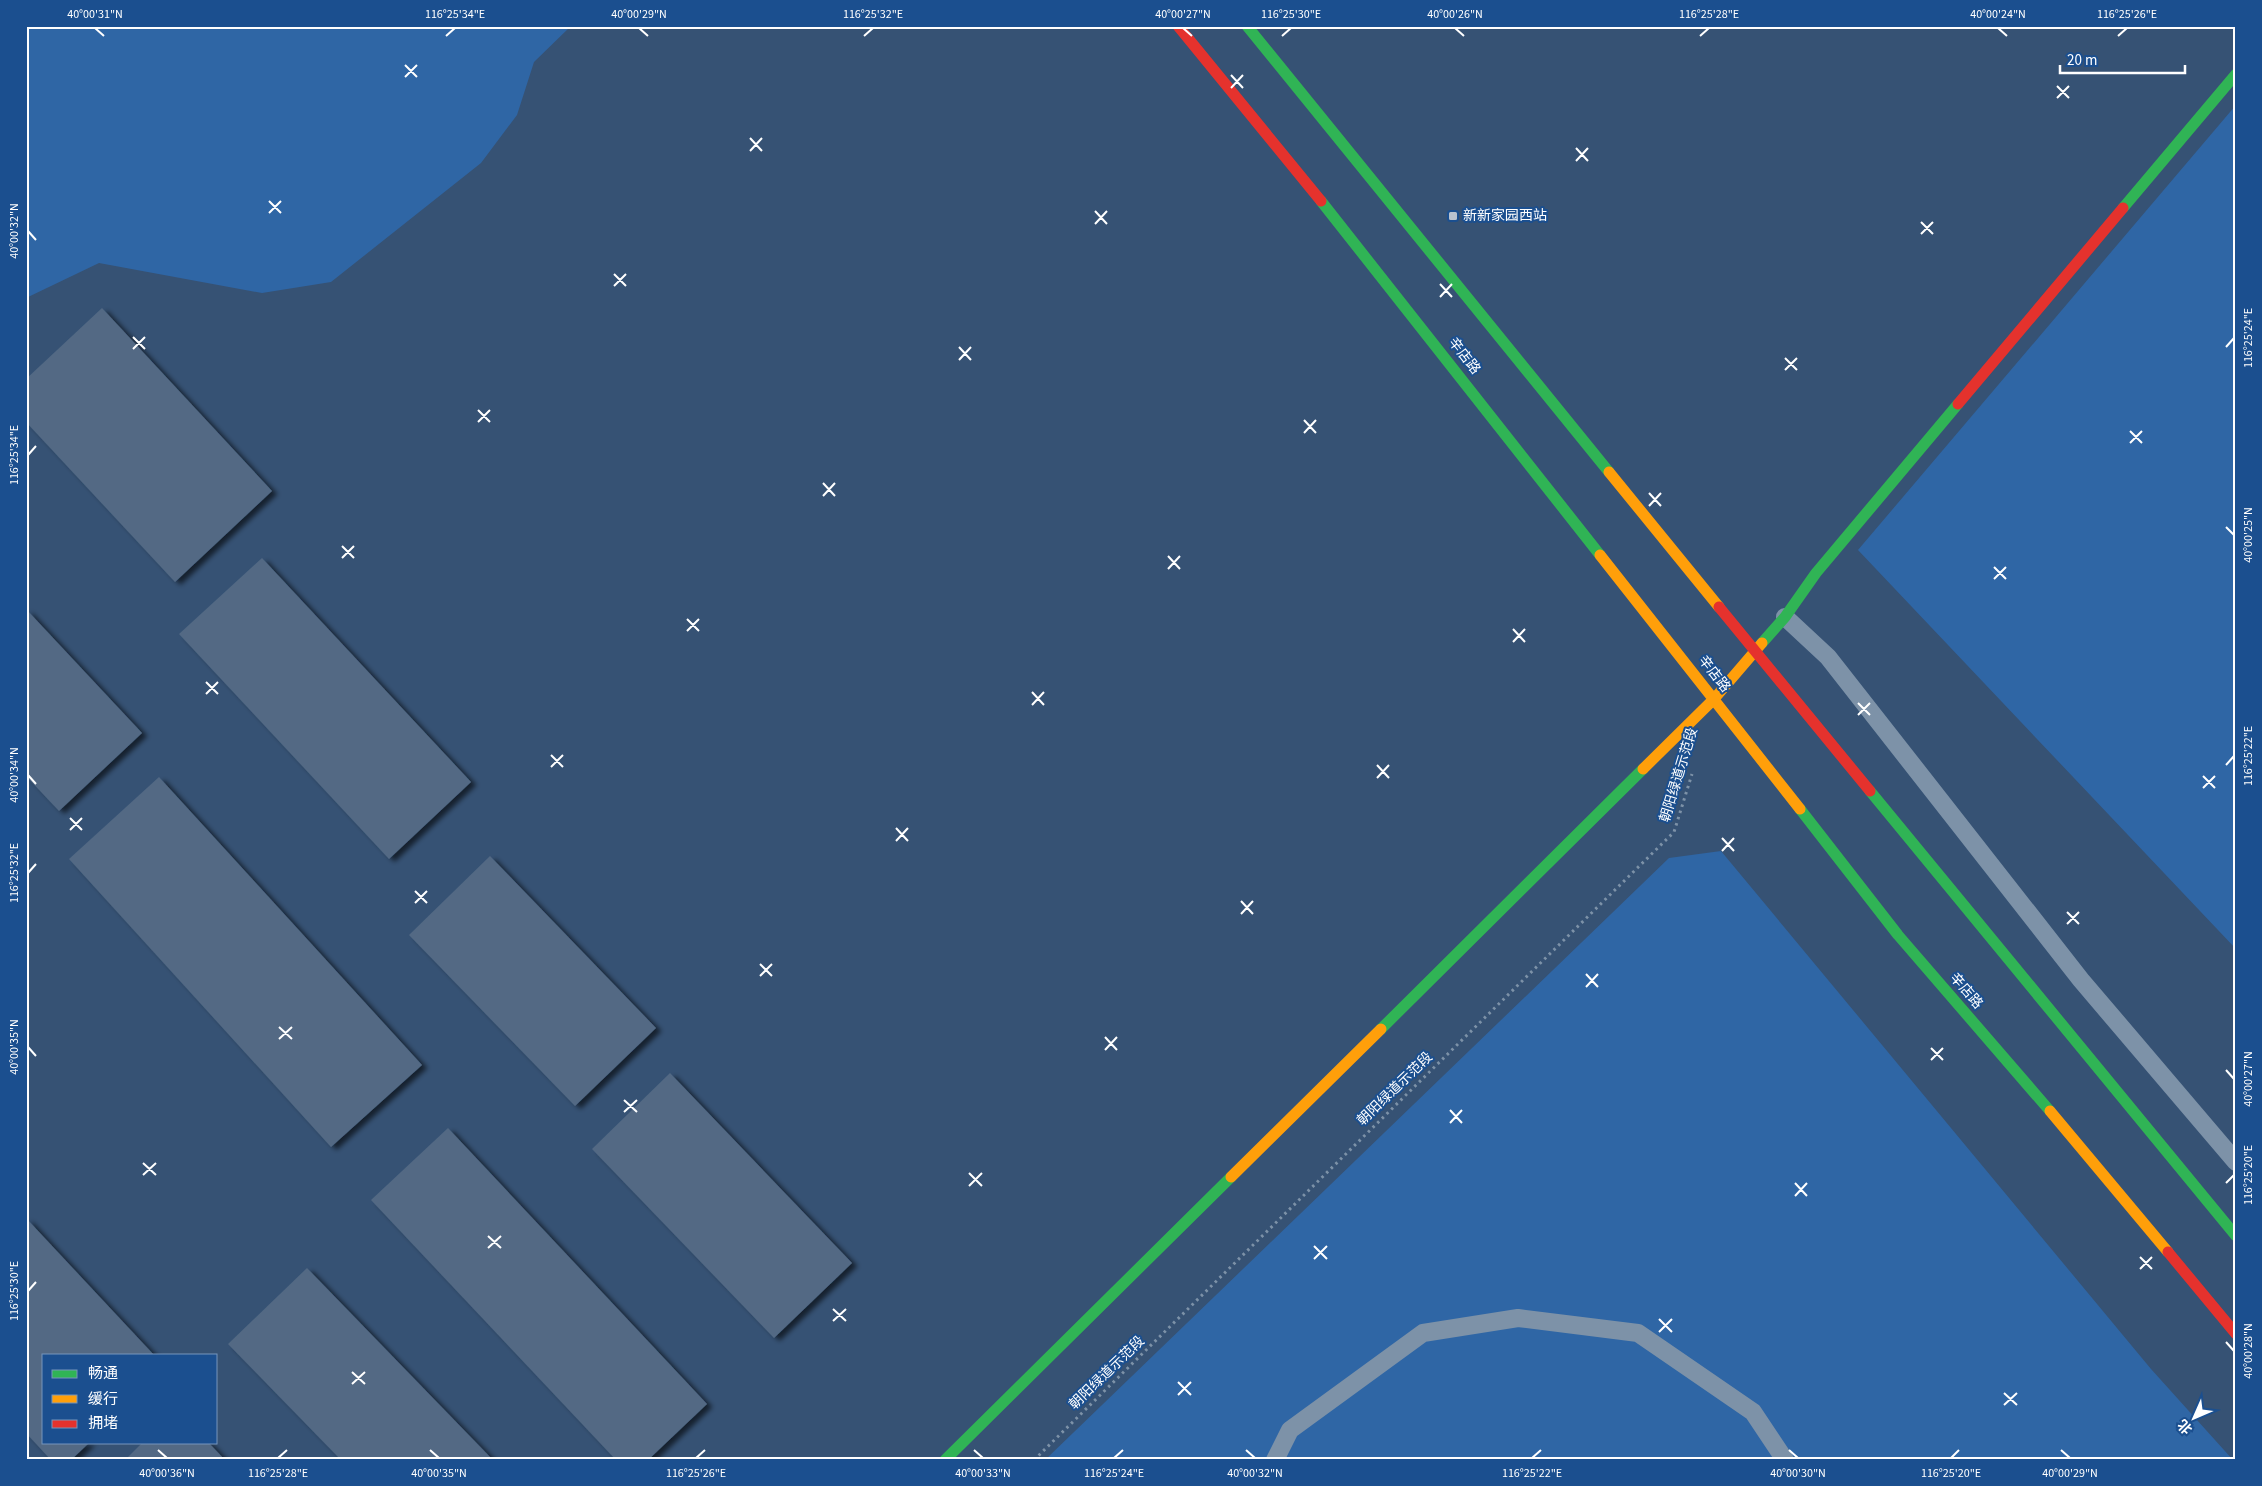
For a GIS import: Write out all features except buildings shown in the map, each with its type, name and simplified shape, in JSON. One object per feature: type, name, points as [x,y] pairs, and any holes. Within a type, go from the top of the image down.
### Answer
[{"type":"main road","name":"辛店路","points":[[1178,26],[1358,246],[1898,935],[2043,1102],[2236,1334]]},
{"type":"main road","points":[[1247,26],[1754,651],[2236,1236]]},
{"type":"main road","points":[[945,1460],[1714,699],[1785,617],[1816,574],[2236,74]]},
{"type":"lane","points":[[1785,617],[1828,657],[2081,980],[2236,1162]]},
{"type":"lane","points":[[1275,1460],[1290,1430],[1423,1333],[1518,1318],[1638,1333],[1753,1412],[1786,1460]]},
{"type":"path","name":"朝阳绿道示范段","points":[[1034,1460],[1674,832],[1694,765]]},
{"type":"shaded area","points":[[26,26],[571,26],[534,62],[517,115],[481,163],[331,282],[262,293],[99,263],[26,298]]},
{"type":"shaded area","points":[[2236,105],[2236,949],[1858,550]]},
{"type":"shaded area","points":[[1721,851],[2151,1369],[2233,1460],[1045,1460],[1669,858]]},
{"type":"traffic: fast","points":[[1247,26],[1609,472]]},
{"type":"traffic: fast","points":[[2123,208],[2236,74]]},
{"type":"traffic: fast","points":[[1321,201],[1600,555]]},
{"type":"traffic: fast","points":[[1762,643],[1785,617],[1816,573],[1958,404]]},
{"type":"traffic: fast","points":[[1381,1029],[1643,769]]},
{"type":"traffic: fast","points":[[1870,791],[2236,1236]]},
{"type":"traffic: fast","points":[[1800,809],[1898,935],[2050,1111]]},
{"type":"traffic: fast","points":[[945,1460],[1231,1177]]},
{"type":"traffic: slow","points":[[1609,472],[1719,607]]},
{"type":"traffic: slow","points":[[1600,555],[1800,809]]},
{"type":"traffic: slow","points":[[1643,769],[1714,699],[1762,643]]},
{"type":"traffic: slow","points":[[1231,1177],[1381,1029]]},
{"type":"traffic: slow","points":[[2050,1111],[2168,1252]]},
{"type":"traffic: jam","points":[[1178,26],[1321,201]]},
{"type":"traffic: jam","points":[[1958,404],[2123,208]]},
{"type":"traffic: jam","points":[[1719,607],[1870,791]]},
{"type":"traffic: jam","points":[[2168,1252],[2236,1334]]},
{"type":"place","name":"新新家园西站","points":[[1453,216]]}]
